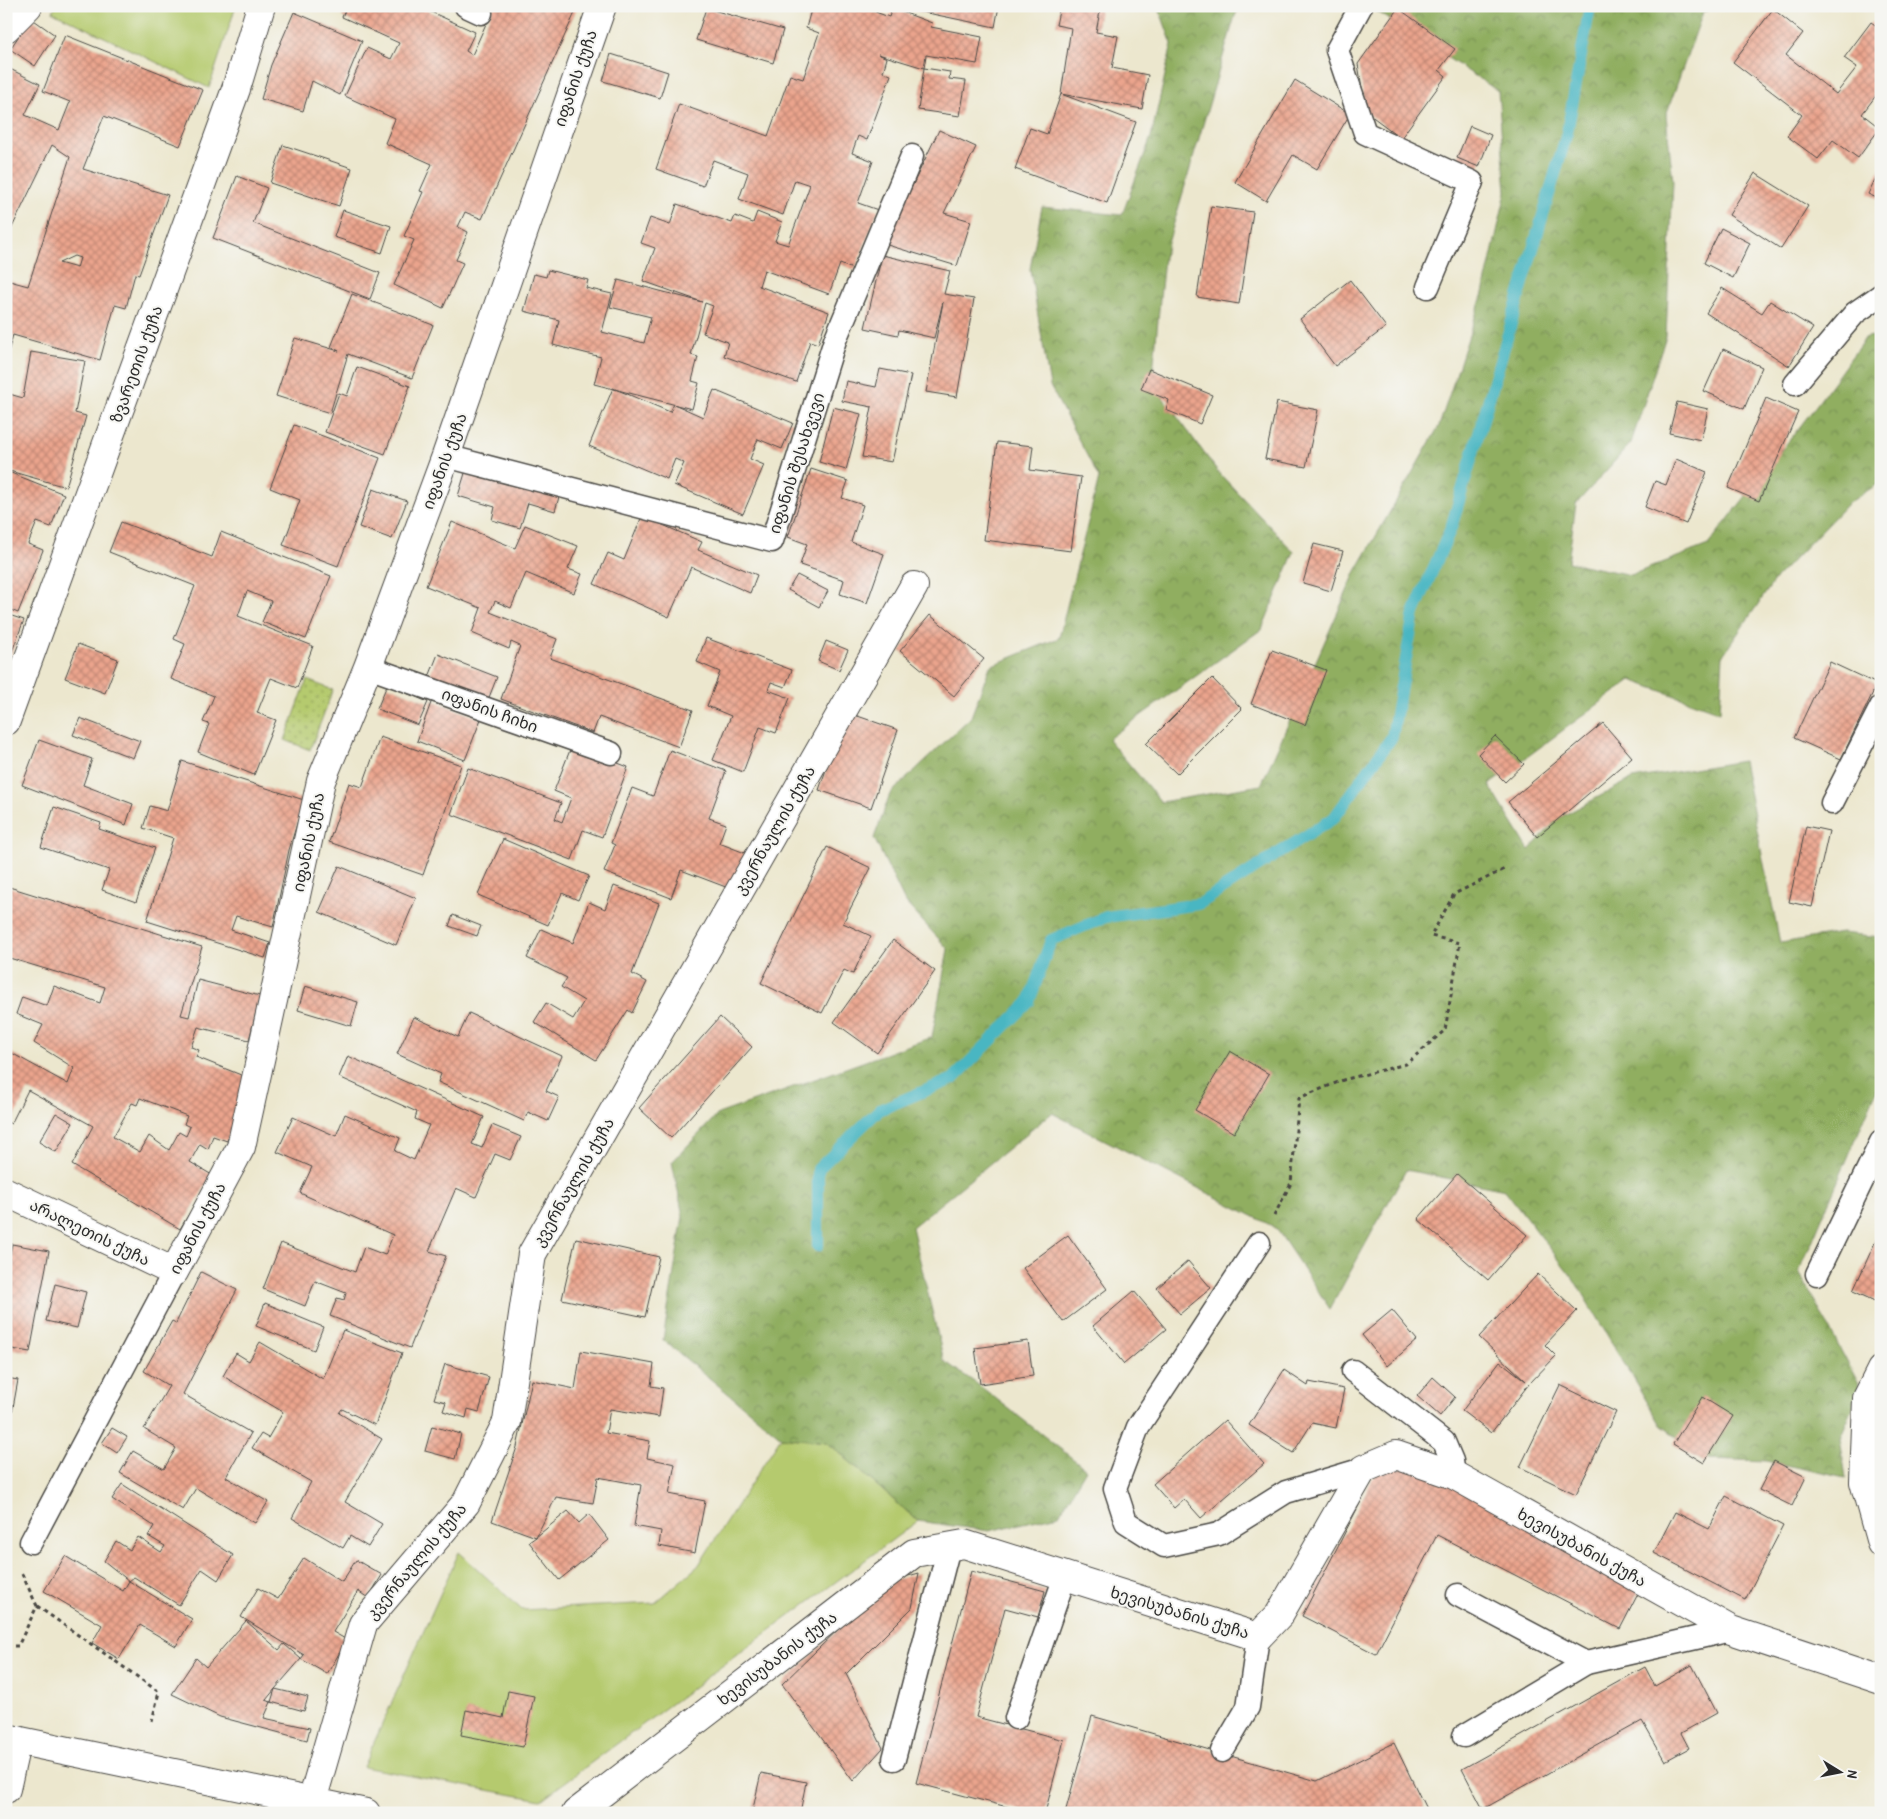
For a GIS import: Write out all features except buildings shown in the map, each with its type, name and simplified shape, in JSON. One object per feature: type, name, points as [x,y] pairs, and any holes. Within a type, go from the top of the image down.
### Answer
[{"type":"street","points":[[6,28],[28,6]]},
{"type":"street","name":"ზვარეთის ქუჩა","points":[[6,721],[236,89],[261,6]]},
{"type":"street","name":"იფანის ქუჩა","points":[[174,1272],[241,1147],[322,781],[368,667],[446,456],[602,6]]},
{"type":"street","name":"კვერნაულის ქუჩა","points":[[312,1801],[363,1624],[466,1503],[507,1422],[532,1254],[914,586]]},
{"type":"street","name":"არალეთის ქუჩა","points":[[6,1192],[174,1272]]},
{"type":"street","points":[[1881,1370],[1867,1398],[1864,1482],[1881,1543]]},
{"type":"street","name":"ხევისუბანის ქუჩა","points":[[576,1813],[914,1554],[964,1544],[1258,1637],[1279,1615],[1364,1469],[1396,1455],[1454,1475],[1731,1630],[1881,1680]]},
{"type":"street","points":[[6,1789],[11,1739],[366,1813]]},
{"type":"lane","points":[[1362,6],[1337,50],[1365,134],[1472,182],[1428,287]]},
{"type":"lane","name":"იფანის შესახვევი","points":[[446,456],[772,541],[835,340],[912,156]]},
{"type":"lane","points":[[1795,384],[1855,313],[1881,295]]},
{"type":"lane","name":"იფანის ჩიხი","points":[[368,667],[611,753]]},
{"type":"lane","points":[[1832,803],[1881,707]]},
{"type":"lane","points":[[1817,1274],[1881,1142]]},
{"type":"lane","points":[[1259,1243],[1138,1427],[1116,1488],[1126,1522],[1164,1546],[1219,1534],[1286,1492],[1364,1469]]},
{"type":"lane","name":"იფანის ქუჩა","points":[[31,1542],[174,1272]]},
{"type":"lane","points":[[1353,1371],[1444,1442],[1452,1461],[1454,1475]]},
{"type":"lane","points":[[894,1760],[949,1547]]},
{"type":"lane","points":[[1016,1718],[1065,1576]]},
{"type":"lane","points":[[1458,1595],[1586,1663]]},
{"type":"lane","points":[[1464,1736],[1586,1663],[1731,1630]]},
{"type":"lane","points":[[1222,1751],[1248,1707],[1258,1637]]},
{"type":"path","points":[[1259,1243],[1291,1184],[1299,1098],[1343,1080],[1406,1064],[1445,1030],[1460,943],[1431,936],[1454,894],[1507,868]]},
{"type":"path","points":[[31,1542],[19,1568],[37,1606],[159,1692],[152,1720]]},
{"type":"path","points":[[6,1646],[18,1646],[37,1606]]},
{"type":"green space","points":[[55,6],[236,6],[209,88],[53,12]]},
{"type":"green space","points":[[1158,6],[1240,6],[1235,16],[1164,257],[1152,383],[1219,473],[1294,552],[1262,629],[1108,739],[1161,802],[1261,785],[1356,571],[1439,426],[1483,293],[1506,192],[1498,91],[1372,8],[1374,6],[1718,6],[1703,12],[1666,115],[1673,182],[1666,336],[1631,443],[1576,504],[1568,562],[1631,575],[1708,545],[1812,411],[1866,337],[1881,335],[1881,482],[1847,504],[1776,578],[1723,655],[1720,712],[1631,680],[1489,785],[1529,850],[1559,818],[1632,779],[1743,761],[1780,943],[1841,933],[1881,937],[1881,1080],[1799,1272],[1861,1388],[1840,1438],[1846,1478],[1767,1461],[1707,1459],[1661,1425],[1573,1278],[1505,1190],[1406,1170],[1330,1309],[1276,1228],[1052,1113],[912,1227],[944,1361],[980,1386],[1086,1469],[1059,1515],[989,1531],[918,1521],[827,1442],[781,1437],[663,1340],[683,1216],[672,1162],[718,1114],[932,1037],[948,949],[905,902],[874,838],[890,794],[971,717],[990,666],[1059,638],[1099,478],[1050,386],[1030,269],[1042,207],[1122,215],[1151,137],[1172,44]]},
{"type":"green space","points":[[307,680],[333,690],[310,750],[285,740]]},
{"type":"green space","points":[[781,1437],[827,1442],[918,1521],[541,1800],[363,1767],[459,1552],[522,1610],[655,1603],[698,1566]]},
{"type":"waterway","points":[[818,1246],[818,1169],[879,1110],[953,1079],[1029,1002],[1051,940],[1106,917],[1199,904],[1334,818],[1392,737],[1414,613],[1451,528],[1567,133],[1590,6]]}]
